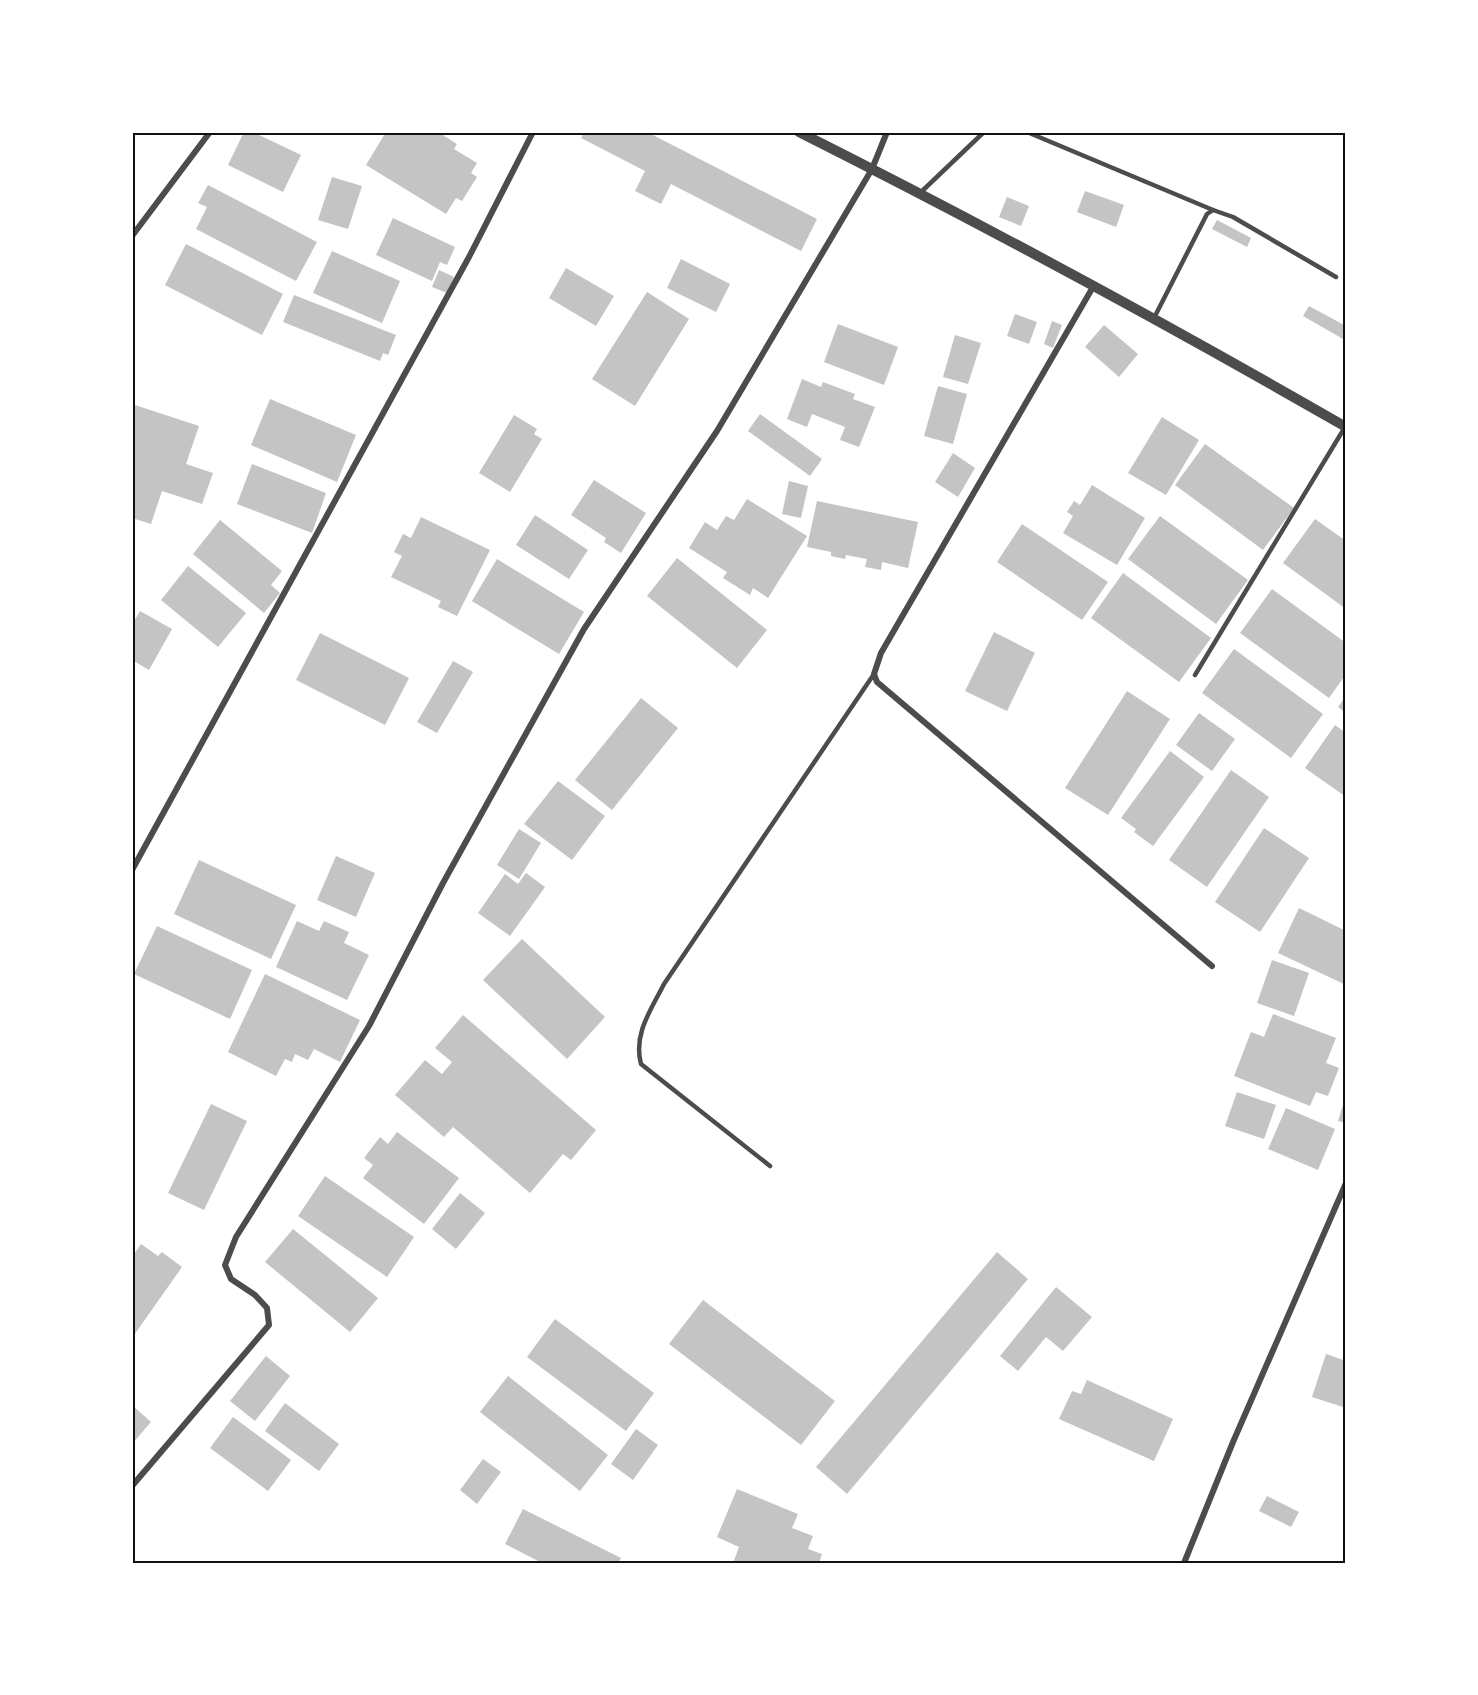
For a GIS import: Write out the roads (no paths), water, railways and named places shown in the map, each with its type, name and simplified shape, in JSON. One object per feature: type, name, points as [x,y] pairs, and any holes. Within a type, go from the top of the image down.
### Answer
[{"type":"street","points":[[132,236],[210,132]]},
{"type":"street","points":[[132,870],[469,257],[533,132]]},
{"type":"street","points":[[799,132],[1093,286],[1346,427]]},
{"type":"street","points":[[132,1486],[268,1325],[267,1308],[255,1295],[231,1279],[225,1265],[236,1237],[369,1026],[443,883],[584,629],[717,431],[872,169],[887,132]]},
{"type":"street","points":[[1093,286],[881,652],[874,674],[877,682],[1212,966]]},
{"type":"street","points":[[1184,1563],[1233,1442],[1346,1184]]},
{"type":"lane","points":[[919,194],[984,132]]},
{"type":"lane","points":[[1027,132],[1233,217],[1336,277]]},
{"type":"lane","points":[[1153,320],[1207,214],[1213,210]]},
{"type":"lane","points":[[1195,675],[1346,427]]},
{"type":"lane","points":[[770,1166],[641,1064],[638,1052],[639,1035],[664,984],[874,674]]}]
